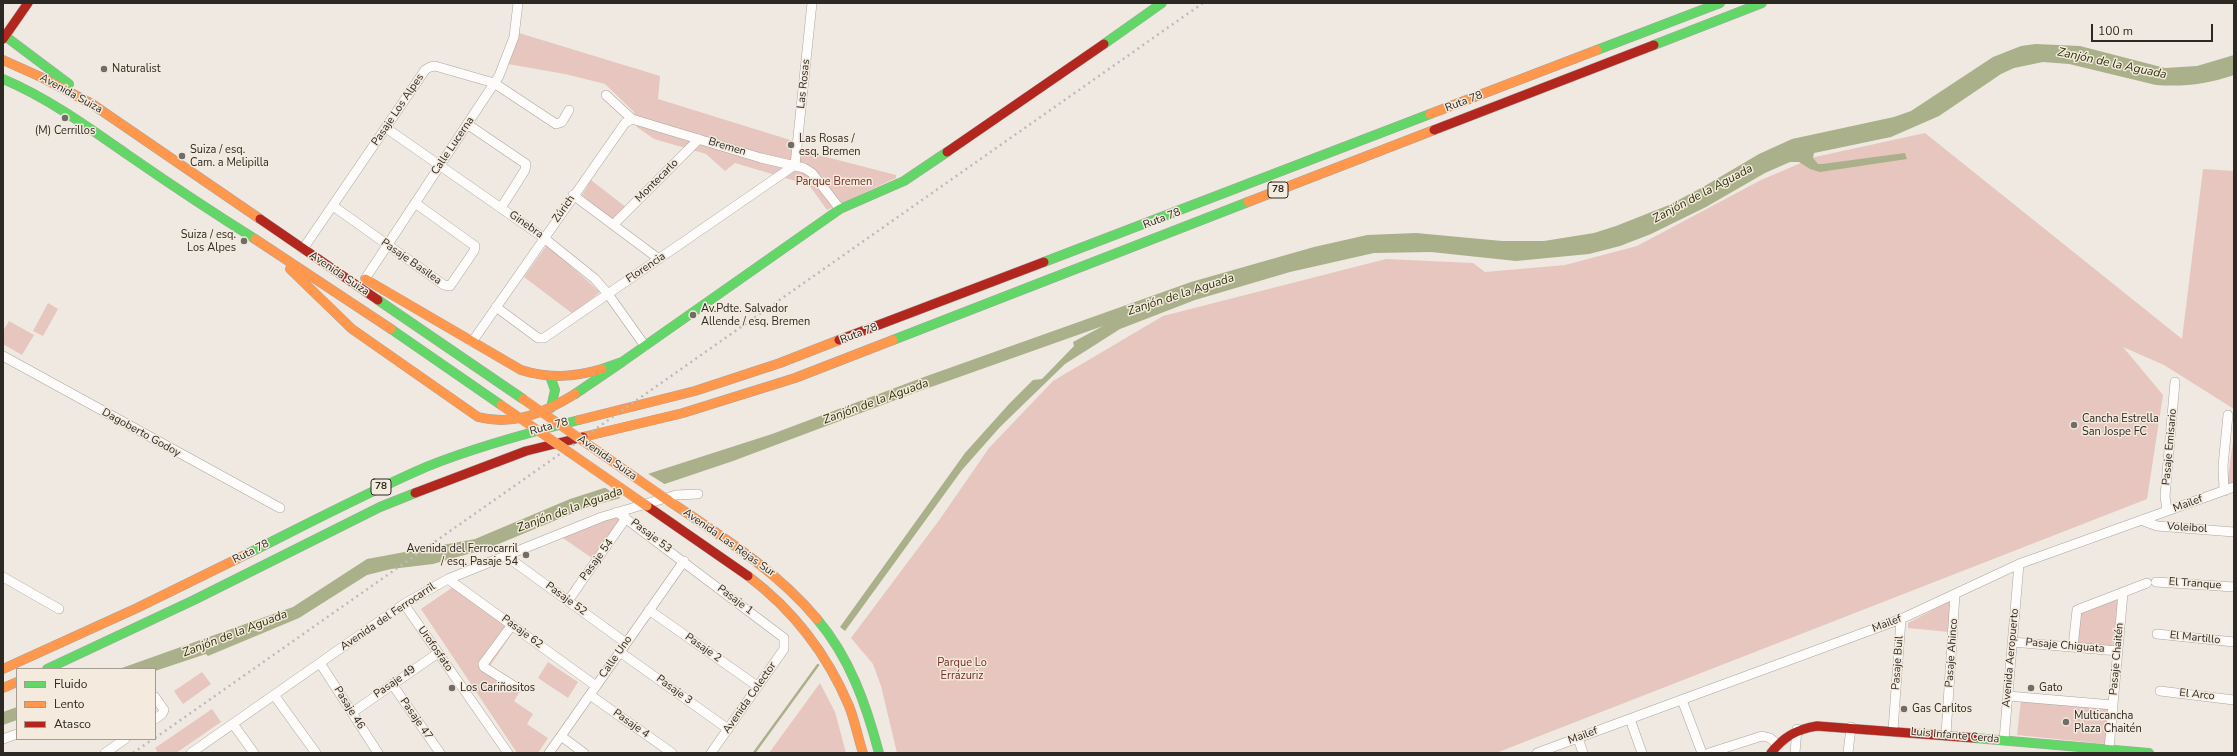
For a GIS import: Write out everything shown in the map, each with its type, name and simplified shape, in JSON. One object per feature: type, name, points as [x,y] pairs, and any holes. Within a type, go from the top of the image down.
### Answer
[{"type":"main road","points":[[28,3],[4,38],[92,104]]},
{"type":"main road","points":[[274,253],[352,329],[478,417],[489,421],[500,422],[551,408],[569,400],[840,209],[905,181],[1162,3]]},
{"type":"main road","name":"Ruta 78","points":[[3,669],[158,598],[378,489],[456,456],[534,430],[696,391],[774,366],[1720,3]]},
{"type":"main road","name":"Ruta 78","points":[[49,668],[180,607],[380,507],[453,477],[526,451],[683,413],[795,378],[1762,3]]},
{"type":"main road","name":"Avenida Suiza","points":[[3,60],[43,78],[92,104],[523,399],[669,501]]},
{"type":"main road","name":"Avenida Suiza","points":[[3,79],[31,91],[57,106],[274,253],[319,280],[647,506]]},
{"type":"main road","name":"Avenida Suiza","points":[[333,270],[365,279],[520,369],[550,376],[583,374],[622,362]]},
{"type":"main road","points":[[550,376],[555,390],[551,408]]},
{"type":"main road","name":"Avenida Las Rejas Sur","points":[[669,501],[766,568],[792,591],[816,616],[838,647],[857,682],[871,719],[879,753]]},
{"type":"main road","name":"Avenida Las Rejas Sur","points":[[647,506],[750,576],[775,597],[797,620],[817,645],[837,678],[854,722],[863,753]]},
{"type":"main road","points":[[3,688],[16,682]]},
{"type":"main road","name":"Luis Infante Cerda","points":[[1770,753],[1777,744],[1797,729],[1826,725],[2149,753]]},
{"type":"main road","name":"Avenida Aeropuerto","points":[[2004,740],[2004,751]]},
{"type":"street","name":"Calle Lucerna","points":[[365,279],[494,83],[512,44],[518,3]]},
{"type":"street","name":"Las Rosas","points":[[795,164],[812,3]]},
{"type":"street","name":"Pasaje Los Alpes","points":[[303,249],[425,70],[430,67],[435,66],[494,83],[556,124],[562,122],[569,110]]},
{"type":"street","name":"Bremen","points":[[606,95],[632,119],[767,160],[795,164],[812,173],[840,209]]},
{"type":"street","name":"Zúrich","points":[[472,342],[573,196],[625,124],[632,119]]},
{"type":"street","points":[[467,124],[526,164],[526,170],[502,208]]},
{"type":"street","name":"Ginebra","points":[[386,128],[544,238],[595,279],[608,294],[645,346]]},
{"type":"street","name":"Montecarlo","points":[[614,224],[699,139]]},
{"type":"street","name":"Florencia","points":[[496,307],[542,339],[795,164]]},
{"type":"street","points":[[573,196],[614,224],[659,259]]},
{"type":"street","name":"Pasaje Basilea","points":[[333,206],[446,286],[452,284],[474,251],[475,246],[473,243],[415,203]]},
{"type":"street","name":"Dagoberto Godoy","points":[[3,356],[280,508]]},
{"type":"street","name":"Pasaje Emisario","points":[[2167,511],[2165,496],[2175,382]]},
{"type":"street","points":[[2224,491],[2223,466],[2228,415]]},
{"type":"street","name":"Mailef","points":[[1537,753],[1901,620],[2019,564],[2234,487]]},
{"type":"street","name":"Avenida del Ferrocarril","points":[[191,753],[404,604],[448,579],[617,512],[682,494],[698,494]]},
{"type":"street","name":"Pasaje 53","points":[[617,512],[684,561]]},
{"type":"street","name":"Pasaje 54","points":[[568,601],[626,518]]},
{"type":"street","name":"Voleibol","points":[[2141,520],[2157,526],[2234,532]]},
{"type":"street","name":"Pasaje 52","points":[[506,556],[626,643]]},
{"type":"street","name":"Calle Uno","points":[[549,753],[684,561]]},
{"type":"street","name":"Pasaje 1","points":[[684,561],[780,634],[785,641]]},
{"type":"street","name":"Avenida Aeropuerto","points":[[2004,740],[2019,564]]},
{"type":"street","points":[[3,577],[59,608]]},
{"type":"street","name":"Pasaje 62","points":[[448,579],[596,686]]},
{"type":"street","name":"El Tranque","points":[[2123,593],[2151,582],[2234,588]]},
{"type":"street","points":[[2073,647],[2077,610],[2123,593]]},
{"type":"street","name":"Pasaje Chaitén","points":[[2109,749],[2123,593]]},
{"type":"street","name":"Pasaje Ahinco","points":[[1946,735],[1955,594]]},
{"type":"street","name":"Urofosfato","points":[[404,604],[508,753]]},
{"type":"street","name":"Pasaje 2","points":[[649,610],[757,686]]},
{"type":"street","name":"Pasaje Buil","points":[[1893,730],[1901,620]]},
{"type":"street","points":[[512,625],[483,664],[484,667],[517,688]]},
{"type":"street","name":"El Martillo","points":[[2157,634],[2234,642]]},
{"type":"street","name":"Avenida Colector","points":[[711,753],[784,649],[785,641]]},
{"type":"street","name":"Pasaje Chiguata","points":[[2012,642],[2118,651]]},
{"type":"street","name":"Pasaje 3","points":[[620,652],[728,729]]},
{"type":"street","name":"Pasaje 49","points":[[353,712],[438,653]]},
{"type":"street","name":"Pasaje 46","points":[[320,663],[353,712],[354,719],[378,753]]},
{"type":"street","name":"Pasaje 47","points":[[392,684],[440,753]]},
{"type":"street","name":"El Arco","points":[[2160,691],[2234,700]]},
{"type":"street","points":[[274,695],[316,753]]},
{"type":"street","name":"Pasaje 4","points":[[590,695],[672,753]]},
{"type":"street","points":[[2008,696],[2113,705]]},
{"type":"street","points":[[156,698],[164,710],[159,716]]},
{"type":"street","points":[[1682,700],[1702,753]]},
{"type":"street","points":[[1630,719],[1642,753]]},
{"type":"street","points":[[233,724],[254,753]]},
{"type":"street","points":[[1848,753],[1851,727]]},
{"type":"street","points":[[1795,753],[1797,729]]},
{"type":"street","points":[[3,740],[16,734]]},
{"type":"street","points":[[560,736],[584,753]]},
{"type":"street","points":[[1709,753],[1762,736],[1770,738],[1777,744]]},
{"type":"street","points":[[1578,738],[1583,753]]},
{"type":"street","points":[[105,753],[121,740]]},
{"type":"green space","name":"Parque Bremen","points":[[519,33],[660,76],[658,99],[800,143],[799,150],[896,175],[896,178],[827,210],[809,185],[735,163],[725,171],[706,154],[654,139],[637,127],[634,112],[605,84],[565,74],[508,64]]},
{"type":"green space","name":"Parque Lo Errázuriz","points":[[1925,133],[2182,339],[2203,169],[2234,171],[2234,409],[2164,365],[2123,347],[2163,395],[2147,499],[1496,753],[897,753],[881,686],[873,664],[851,638],[940,519],[989,448],[1053,381],[1163,316],[1386,259],[1473,263],[1485,272],[1565,265],[1637,246],[1761,180],[1815,157]]},
{"type":"green space","points":[[591,180],[627,208],[614,221],[582,195]]},
{"type":"green space","points":[[547,245],[600,292],[573,314],[524,277]]},
{"type":"green space","points":[[48,303],[58,309],[43,336],[33,331]]},
{"type":"green space","points":[[9,321],[34,335],[22,355],[3,344],[3,331]]},
{"type":"green space","points":[[2234,434],[2234,482],[2227,485]]},
{"type":"green space","points":[[618,514],[624,518],[592,558],[560,536]]},
{"type":"green space","points":[[453,587],[515,629],[490,666],[522,688],[514,701],[533,714],[527,724],[548,738],[538,753],[517,753],[421,609]]},
{"type":"green space","points":[[2115,599],[2118,602],[2112,648],[2074,645],[2078,613]]},
{"type":"green space","points":[[1952,600],[1949,632],[1908,628],[1908,623]]},
{"type":"green space","points":[[548,662],[578,682],[568,698],[538,678]]},
{"type":"green space","points":[[202,672],[211,684],[183,704],[174,691]]},
{"type":"green space","points":[[820,683],[835,712],[846,753],[769,753]]},
{"type":"green space","points":[[2021,700],[2108,706],[2106,744],[2017,735]]},
{"type":"green space","points":[[212,709],[221,722],[176,753],[158,753],[155,748]]},
{"type":"water","name":"Zanjón de la Aguada","points":[[2036,44],[2080,46],[2165,68],[2197,66],[2234,55],[2234,75],[2205,83],[2166,86],[2156,85],[2069,64],[2043,62],[2014,68],[2001,74],[1939,116],[1891,137],[1814,153],[1813,158],[1818,164],[1822,164],[1905,153],[1907,159],[1820,172],[1810,169],[1799,162],[1790,162],[1765,173],[1706,207],[1651,234],[1620,246],[1589,254],[1516,261],[1431,252],[1374,253],[1290,272],[1195,300],[1120,329],[1065,364],[1000,427],[962,470],[845,631],[840,627],[965,453],[1009,404],[1033,380],[1042,379],[1074,346],[1073,342],[1103,326],[917,392],[733,461],[638,493],[585,508],[489,548],[433,564],[391,569],[367,575],[299,618],[208,656],[206,654],[156,671],[156,668],[122,668],[293,607],[367,559],[475,539],[570,499],[772,434],[924,377],[1191,282],[1314,247],[1367,235],[1416,233],[1502,241],[1544,241],[1594,233],[1616,226],[1669,205],[1759,154],[1792,139],[1894,117],[1911,111],[1993,57],[2021,46]]},
{"type":"water","points":[[16,707],[16,720],[3,725],[3,712]]},
{"type":"pier","points":[[647,473],[666,485],[622,499],[604,487]]},
{"type":"waterway","points":[[754,753],[818,665]]},
{"type":"railway","points":[[156,737],[1203,3]]},
{"type":"railway","points":[[133,753],[152,740]]},
{"type":"traffic: fast","points":[[1104,44],[1162,3]]},
{"type":"traffic: fast","points":[[1597,50],[1720,3]]},
{"type":"traffic: fast","points":[[1654,45],[1762,3]]},
{"type":"traffic: fast","points":[[5,36],[69,84]]},
{"type":"traffic: fast","points":[[3,79],[52,104],[255,239]]},
{"type":"traffic: fast","points":[[1044,262],[1430,114]]},
{"type":"traffic: fast","points":[[602,369],[622,362],[840,209],[904,181],[947,152]]},
{"type":"traffic: fast","points":[[893,340],[1248,202]]},
{"type":"traffic: fast","points":[[378,300],[523,399]]},
{"type":"traffic: fast","points":[[391,329],[501,405]]},
{"type":"traffic: fast","points":[[575,394],[622,362]]},
{"type":"traffic: fast","points":[[550,376],[555,390],[551,408]]},
{"type":"traffic: fast","points":[[249,553],[359,498],[426,467],[501,441],[579,420]]},
{"type":"traffic: fast","points":[[49,668],[194,600],[380,507],[415,493]]},
{"type":"traffic: fast","points":[[817,619],[839,650],[856,682],[879,753]]},
{"type":"traffic: fast","points":[[1975,738],[2149,753]]},
{"type":"traffic: slow","points":[[1430,114],[1597,50]]},
{"type":"traffic: slow","points":[[3,60],[43,78],[92,104],[260,219]]},
{"type":"traffic: slow","points":[[1248,202],[1434,130]]},
{"type":"traffic: slow","points":[[255,239],[391,329]]},
{"type":"traffic: slow","points":[[290,269],[352,329],[478,417],[504,420],[516,419],[552,407],[575,394]]},
{"type":"traffic: slow","points":[[365,279],[521,370],[542,375],[562,376],[581,374],[602,369]]},
{"type":"traffic: slow","points":[[579,420],[695,391],[780,363],[839,340]]},
{"type":"traffic: slow","points":[[583,437],[683,413],[795,378],[893,340]]},
{"type":"traffic: slow","points":[[523,399],[669,501]]},
{"type":"traffic: slow","points":[[501,405],[647,506]]},
{"type":"traffic: slow","points":[[669,501],[766,569],[801,601],[817,619]]},
{"type":"traffic: slow","points":[[3,669],[137,608],[249,553]]},
{"type":"traffic: slow","points":[[748,576],[780,603],[794,618],[819,651],[849,706],[863,753]]},
{"type":"traffic: slow","points":[[3,688],[16,682]]},
{"type":"traffic: jam","points":[[3,39],[28,3]]},
{"type":"traffic: jam","points":[[947,152],[1104,44]]},
{"type":"traffic: jam","points":[[1434,130],[1654,45]]},
{"type":"traffic: jam","points":[[260,219],[378,300]]},
{"type":"traffic: jam","points":[[839,340],[1044,262]]},
{"type":"traffic: jam","points":[[415,493],[526,451],[583,437]]},
{"type":"traffic: jam","points":[[647,506],[748,576]]},
{"type":"traffic: jam","points":[[1771,753],[1780,742],[1791,735],[1803,729],[1817,726],[1975,738]]},
{"type":"place","name":"Naturalist","points":[[104,69]]},
{"type":"place","name":"(M) Cerrillos","points":[[65,118]]},
{"type":"place","name":"Las Rosas / esq. Bremen","points":[[791,145]]},
{"type":"place","name":"Suiza / esq. Cam. a Melipilla","points":[[182,156]]},
{"type":"place","name":"Suiza / esq. Los Alpes","points":[[244,241]]},
{"type":"place","name":"Av.Pdte. Salvador Allende / esq. Bremen","points":[[693,315]]},
{"type":"place","name":"Cancha Estrella San Jospe FC","points":[[2074,425]]},
{"type":"place","name":"Avenida del Ferrocarril / esq. Pasaje 54","points":[[526,555]]},
{"type":"place","name":"Los Cariñositos","points":[[452,688]]},
{"type":"place","name":"Gato","points":[[2031,688]]},
{"type":"place","name":"Gas Carlitos","points":[[1904,709]]},
{"type":"place","name":"Multicancha Plaza Chaitén","points":[[2066,722]]}]
